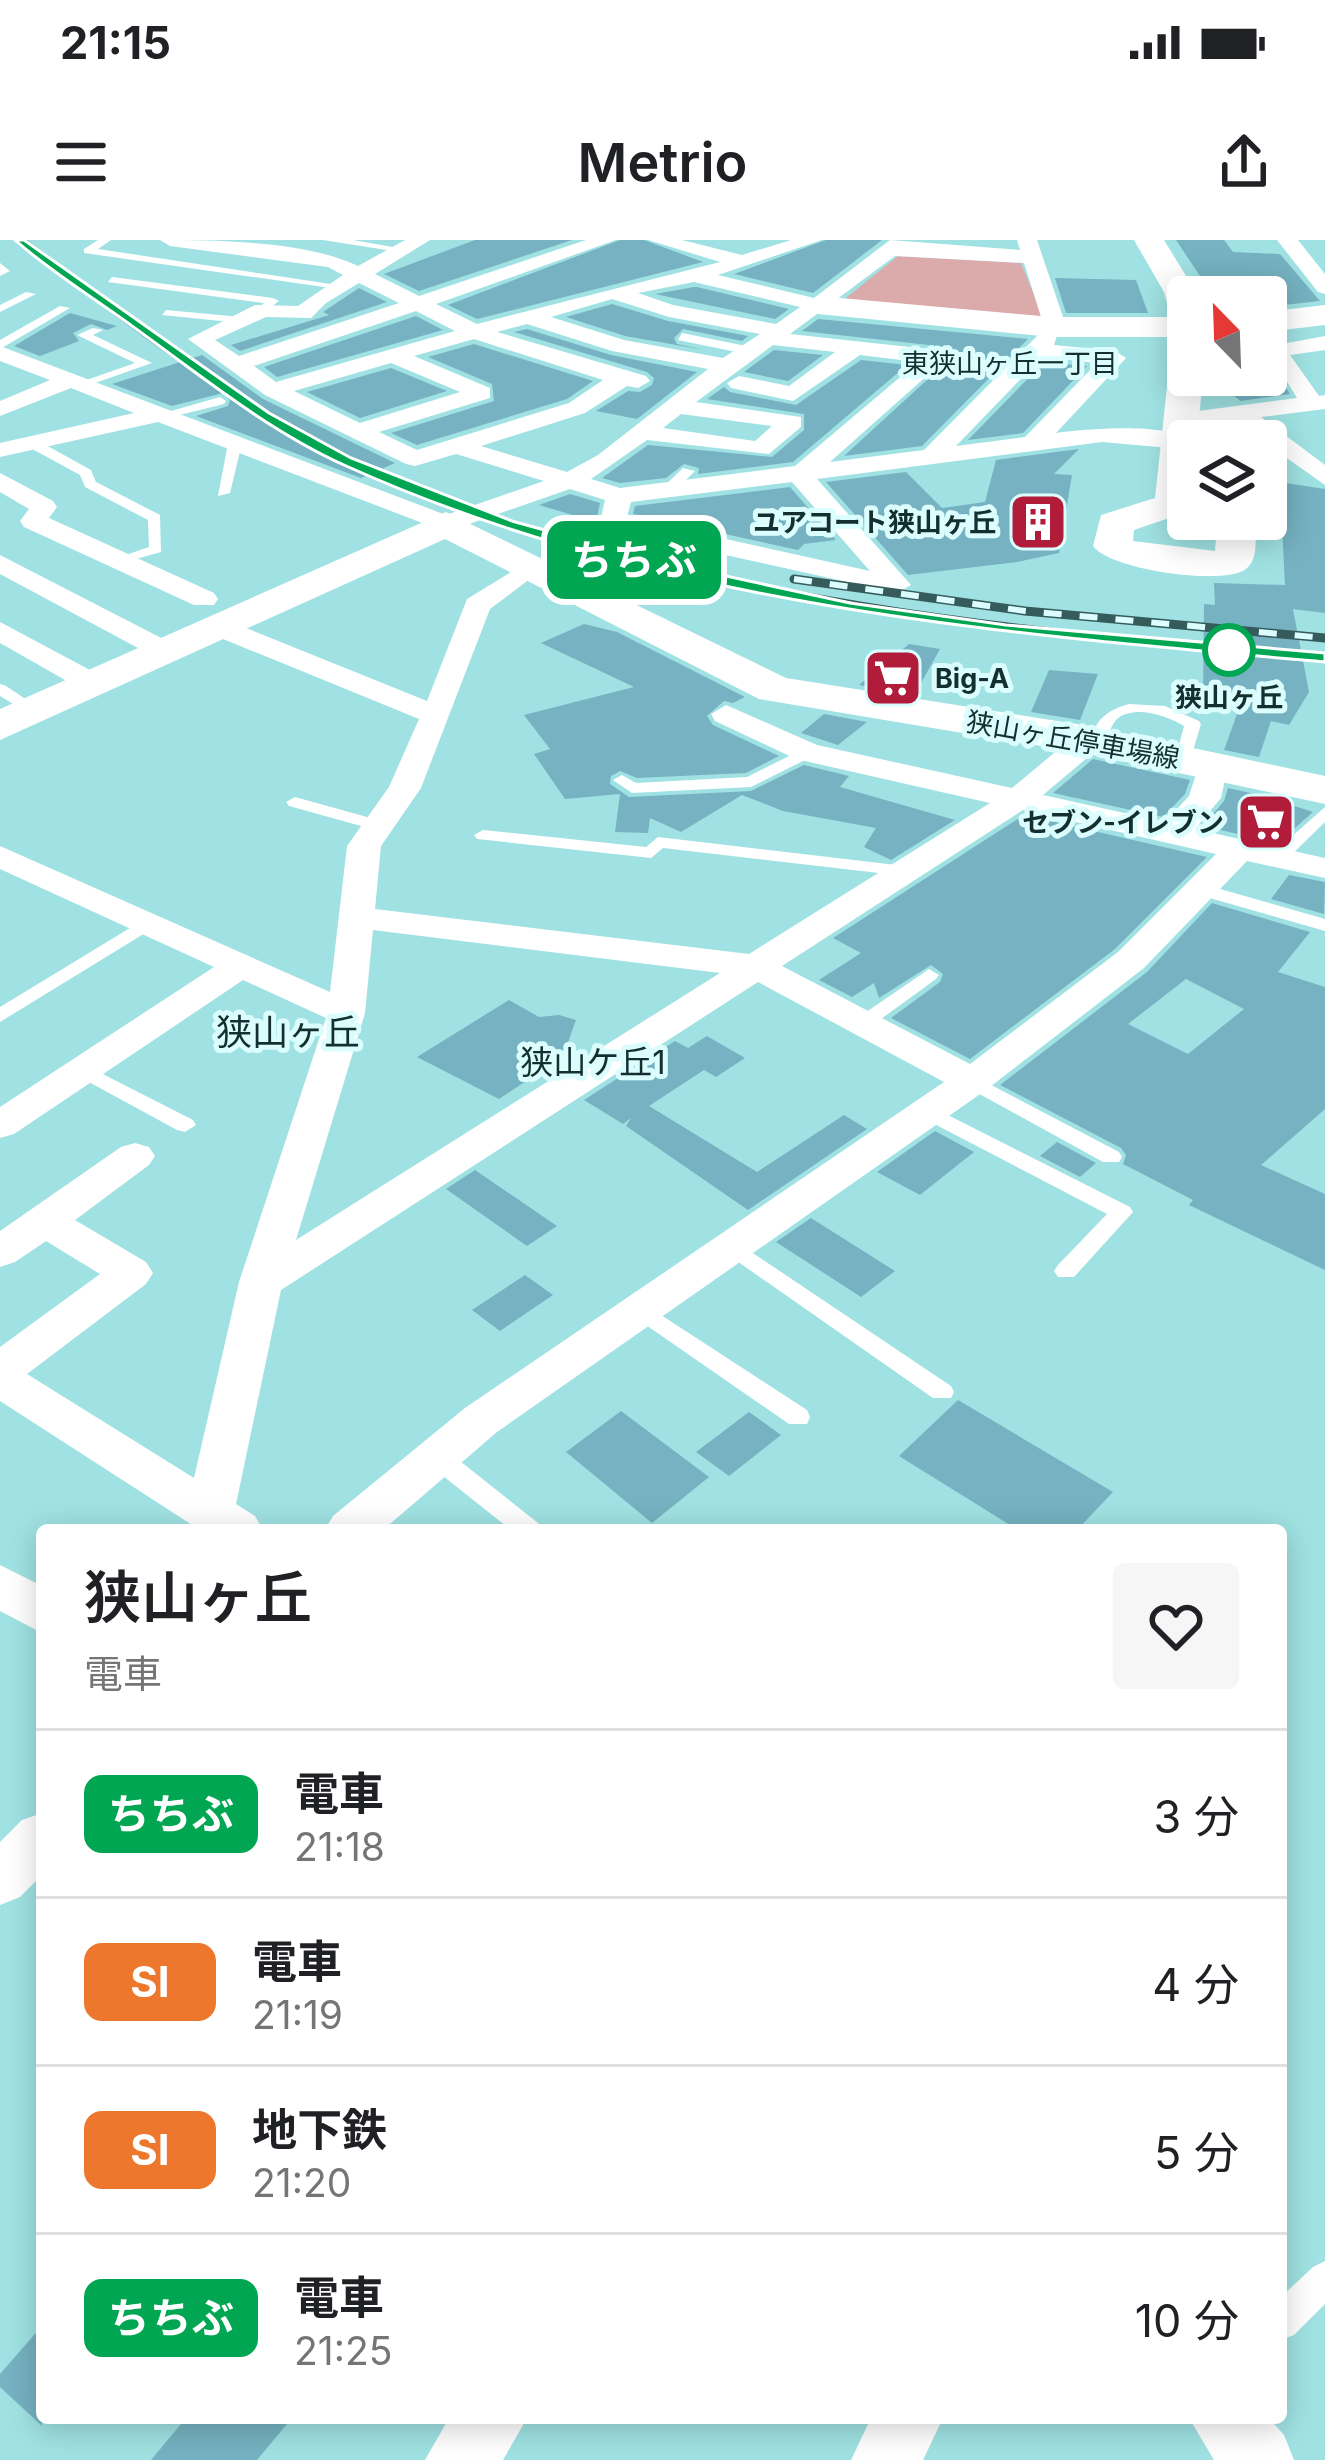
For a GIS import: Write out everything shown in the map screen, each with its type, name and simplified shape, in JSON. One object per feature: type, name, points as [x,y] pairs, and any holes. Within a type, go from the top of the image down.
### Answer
[{"type":"street","points":[[170,240],[333,262],[477,333],[622,378],[793,394],[856,348]]},
{"type":"street","points":[[420,240],[338,286],[303,314],[263,310],[199,339],[273,389],[416,459],[577,408],[622,378]]},
{"type":"street","points":[[544,240],[818,305],[1046,338],[1115,358],[1032,444]]},
{"type":"street","points":[[235,365],[606,240]]},
{"type":"street","points":[[658,240],[746,262]]},
{"type":"street","points":[[273,389],[613,292],[746,262],[812,240]]},
{"type":"street","points":[[1149,240],[1170,276]]},
{"type":"street","points":[[1287,240],[1325,288]]},
{"type":"street","points":[[11,708],[92,683],[163,650],[210,613],[572,480],[607,460],[702,385],[897,245],[1029,248],[1046,338]]},
{"type":"street","points":[[613,292],[767,340],[937,357],[800,475]]},
{"type":"street","points":[[1287,320],[1325,315]]},
{"type":"street","points":[[532,318],[620,346],[793,422],[760,449],[640,432]]},
{"type":"street","points":[[931,457],[1046,338],[1167,326]]},
{"type":"street","points":[[442,344],[501,368]]},
{"type":"street","points":[[1319,402],[1275,350],[1325,344]]},
{"type":"street","points":[[0,349],[446,524]]},
{"type":"street","points":[[358,431],[482,393],[395,357]]},
{"type":"street","points":[[532,379],[573,365]]},
{"type":"street","points":[[0,409],[78,382]]},
{"type":"street","points":[[1214,420],[1238,412],[1319,402]]},
{"type":"street","points":[[1238,412],[1320,468]]},
{"type":"street","points":[[0,450],[161,414]]},
{"type":"street","points":[[454,446],[619,496],[1102,435],[1167,432]]},
{"type":"street","points":[[619,496],[613,523],[897,585],[800,475]]},
{"type":"street","points":[[0,481],[44,507],[33,521],[210,613],[435,715]]},
{"type":"street","name":"狭山ヶ丘停車場線","points":[[446,524],[530,569],[797,693],[1094,741],[1325,790]]},
{"type":"street","points":[[0,562],[163,650]]},
{"type":"street","points":[[45,1221],[131,1273],[0,1375],[224,1521],[261,1282],[346,1013],[364,846],[405,788],[477,604],[530,569]]},
{"type":"street","points":[[0,631],[92,683]]},
{"type":"street","points":[[797,693],[726,714],[806,752],[1325,868]]},
{"type":"street","points":[[261,1282],[1017,800],[1094,741]]},
{"type":"street","points":[[1172,834],[1205,798],[1198,763]]},
{"type":"street","points":[[357,1524],[481,1420],[972,1081],[1130,960],[1198,889],[1258,854]]},
{"type":"street","points":[[0,856],[346,1013]]},
{"type":"street","points":[[357,917],[755,966],[972,1081]]},
{"type":"street","points":[[0,1125],[241,965]]},
{"type":"street","points":[[0,1252],[135,1156]]},
{"type":"street","points":[[0,1585],[36,1608]]},
{"type":"street","points":[[0,1879],[36,1844]]},
{"type":"street","points":[[460,2460],[487,2424]]},
{"type":"street","points":[[886,2460],[905,2424]]},
{"type":"street","points":[[1229,2424],[1259,2460]]},
{"type":"lane","points":[[106,240],[88,251],[338,286]]},
{"type":"lane","points":[[328,240],[399,249]]},
{"type":"lane","points":[[112,280],[273,301],[263,310]]},
{"type":"lane","points":[[0,309],[30,294]]},
{"type":"lane","points":[[0,349],[64,308]]},
{"type":"lane","points":[[166,313],[241,320]]},
{"type":"lane","points":[[78,382],[146,363],[83,335],[97,330]]},
{"type":"lane","points":[[682,337],[767,340]]},
{"type":"lane","points":[[161,414],[220,401]]},
{"type":"lane","points":[[30,442],[86,473],[90,484],[155,518],[156,549],[116,562]]},
{"type":"lane","points":[[223,493],[235,443]]},
{"type":"lane","points":[[665,493],[688,471]]},
{"type":"lane","points":[[622,780],[632,788],[751,782],[806,752]]},
{"type":"lane","points":[[295,802],[379,826]]},
{"type":"lane","points":[[1258,854],[1325,812]]},
{"type":"lane","points":[[483,836],[651,853],[658,842],[905,871]]},
{"type":"lane","points":[[1198,889],[1325,925]]},
{"type":"lane","points":[[0,1016],[148,923]]},
{"type":"lane","points":[[863,1023],[929,975]]},
{"type":"lane","points":[[83,1070],[185,1125]]},
{"type":"lane","points":[[972,1081],[1111,1157]]},
{"type":"lane","points":[[928,1112],[1123,1213],[1066,1271]]},
{"type":"lane","points":[[732,1246],[942,1392]]},
{"type":"lane","points":[[641,1310],[798,1417]]},
{"type":"lane","points":[[436,1456],[522,1524]]},
{"type":"lane","points":[[1287,2316],[1325,2279]]},
{"type":"shaded area","points":[[898,256],[1021,263],[1043,317],[842,301]]},
{"type":"building","points":[[475,240],[572,240],[419,291],[384,274]]},
{"type":"building","points":[[620,240],[644,240],[703,262],[477,319],[448,305]]},
{"type":"building","points":[[826,240],[882,240],[813,293],[734,274]]},
{"type":"building","points":[[1176,240],[1224,240],[1233,252],[1280,254],[1320,301],[1287,305],[1287,276],[1200,276]]},
{"type":"building","points":[[1055,278],[1136,280],[1148,313],[1066,313]]},
{"type":"building","points":[[694,287],[789,309],[775,319],[655,294]]},
{"type":"building","points":[[359,288],[387,302],[240,351],[231,345],[329,315],[323,312]]},
{"type":"building","points":[[612,304],[668,321],[748,336],[742,341],[683,329],[674,338],[677,344],[705,350],[625,336],[566,317]]},
{"type":"building","points":[[70,313],[117,326],[107,330],[91,324],[73,333],[79,341],[40,356],[14,346]]},
{"type":"building","points":[[416,316],[443,330],[277,377],[264,367]]},
{"type":"building","points":[[818,319],[1028,339],[922,446],[844,456],[952,357],[938,346],[802,331]]},
{"type":"building","points":[[527,329],[611,355],[697,372],[637,419],[596,411],[628,391],[640,392],[654,378],[514,332]]},
{"type":"building","points":[[474,344],[593,381],[567,399],[417,445],[391,433],[494,401],[492,384],[428,357]]},
{"type":"building","points":[[774,350],[823,355],[788,381],[744,372]]},
{"type":"building","points":[[202,355],[263,399],[395,463],[361,478],[196,416],[228,406],[230,400],[223,393],[172,406],[112,384]]},
{"type":"building","points":[[861,360],[907,365],[793,462],[698,474],[699,468],[684,464],[666,478],[620,483],[602,478],[648,445],[772,457],[804,430],[804,414],[707,399],[724,387],[796,405]]},
{"type":"building","points":[[1044,362],[1087,366],[1023,433],[968,440]]},
{"type":"building","points":[[391,368],[447,391],[360,418],[307,392]]},
{"type":"building","points":[[1234,396],[1276,396],[1241,401]]},
{"type":"building","points":[[1079,449],[1054,474],[1072,475],[1059,553],[1017,562],[908,575],[826,482],[906,472],[942,508],[985,502],[996,460]]},
{"type":"building","points":[[1287,483],[1325,489],[1325,613],[1293,609],[1309,692],[1289,725],[1271,721],[1259,757],[1224,750],[1241,703],[1203,699],[1204,604],[1215,605],[1214,583],[1285,585]]},
{"type":"building","points":[[790,487],[836,540],[804,544],[798,550],[633,514],[635,506]]},
{"type":"building","points":[[570,494],[600,503],[596,522],[539,505]]},
{"type":"building","points":[[584,624],[617,632],[745,697],[733,703],[724,701],[707,716],[713,725],[779,756],[746,773],[637,778],[620,771],[611,776],[610,784],[629,797],[751,791],[804,765],[849,776],[840,787],[955,820],[891,860],[864,847],[876,828],[783,811],[742,795],[681,832],[650,818],[648,833],[615,832],[620,794],[565,799],[534,754],[550,749],[524,715],[634,687],[541,643]]},
{"type":"building","points":[[909,644],[940,649],[915,694],[859,685]]},
{"type":"building","points":[[1049,670],[1098,674],[1080,720],[1031,712]]},
{"type":"building","points":[[824,714],[867,722],[838,745],[801,733]]},
{"type":"building","points":[[1093,759],[1190,780],[1185,794],[1163,817],[1053,793]]},
{"type":"building","points":[[1228,788],[1313,812],[1278,843],[1203,826],[1224,801]]},
{"type":"building","points":[[1024,815],[1207,857],[1115,949],[970,1059],[891,1018],[940,982],[943,974],[931,965],[879,998],[874,983],[852,997],[819,980],[861,953],[833,938]]},
{"type":"building","points":[[1289,875],[1325,882],[1324,914],[1271,899]]},
{"type":"building","points":[[1212,903],[1310,932],[1278,972],[1325,987],[1325,1109],[1261,1165],[1325,1194],[1325,1270],[1189,1205],[1193,1200],[1123,1164],[1126,1155],[1121,1148],[1000,1085],[1147,972]],"holes":[[[1186,979],[1244,1009],[1188,1054],[1128,1024]]]},
{"type":"building","points":[[509,1000],[539,1017],[559,1015],[576,1020],[558,1070],[547,1076],[540,1072],[499,1099],[417,1057]]},
{"type":"building","points":[[707,1036],[745,1058],[716,1077],[704,1070],[649,1106],[757,1172],[844,1115],[867,1129],[748,1210],[626,1126],[631,1118],[623,1124],[584,1100],[675,1041],[688,1048]]},
{"type":"building","points":[[935,1131],[974,1152],[920,1195],[877,1172]]},
{"type":"building","points":[[1057,1142],[1096,1163],[1080,1177],[1040,1156]]},
{"type":"building","points":[[475,1170],[557,1226],[527,1246],[446,1189]]},
{"type":"building","points":[[811,1218],[895,1271],[861,1297],[776,1242]]},
{"type":"building","points":[[525,1275],[553,1295],[500,1331],[472,1310]]},
{"type":"building","points":[[958,1400],[1113,1492],[1083,1524],[1008,1524],[899,1456]]},
{"type":"building","points":[[621,1411],[709,1477],[652,1523],[566,1452]]},
{"type":"building","points":[[749,1412],[781,1435],[729,1476],[696,1452]]},
{"type":"building","points":[[36,2333],[36,2420],[0,2387],[0,2374]]},
{"type":"building","points":[[181,2424],[287,2424],[257,2460],[151,2460]]},
{"type":"railway","points":[[20,240],[264,414],[369,472],[421,493]]},
{"type":"railway","points":[[417,492],[421,493]]},
{"type":"railway","points":[[421,493],[638,561],[864,607],[1094,637],[1325,657]]},
{"type":"railway","points":[[421,493],[425,495]]},
{"type":"railway","points":[[794,579],[1025,611],[1325,638]]},
{"type":"train","name":"ちちぶ","points":[[21,240],[264,415],[397,484],[507,524],[655,565],[850,608],[1006,629],[1325,657]]},
{"type":"place","name":"ユアコート狭山ヶ丘","points":[[1038,522]]},
{"type":"place","name":"狭山ヶ丘","points":[[1229,650]]},
{"type":"place","name":"Big-A","points":[[893,678]]},
{"type":"place","name":"セブン-イレブン","points":[[1266,822]]},
{"type":"district","name":"東狭山ヶ丘一丁目","points":[[1010,363]]},
{"type":"district","name":"狭山ヶ丘","points":[[288,1032]]},
{"type":"district","name":"狭山ケ丘1","points":[[593,1062]]}]
